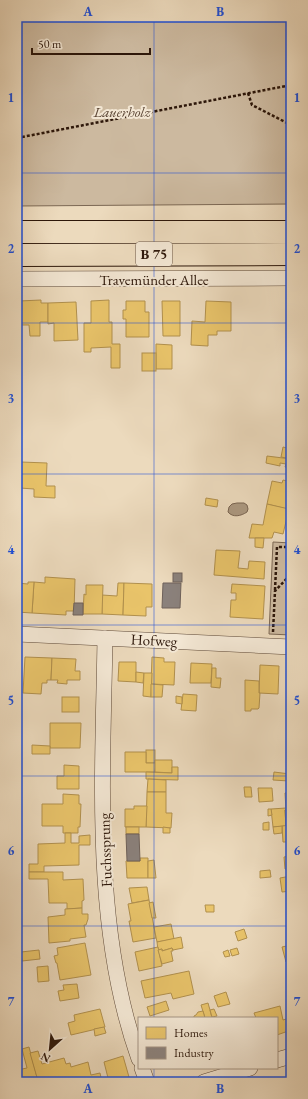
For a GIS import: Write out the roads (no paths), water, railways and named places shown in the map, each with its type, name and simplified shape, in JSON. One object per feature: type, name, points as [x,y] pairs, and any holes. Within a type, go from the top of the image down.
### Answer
[{"type":"highway","name":"B 75","points":[[17,232],[291,232]]},
{"type":"highway","name":"Travemünder Allee","points":[[17,255],[291,254]]},
{"type":"street","name":"Travemünder Allee","points":[[17,279],[291,278]]},
{"type":"street","name":"Hofweg","points":[[17,634],[291,647]]},
{"type":"street","name":"Fuchssprung","points":[[105,638],[103,778],[106,904],[116,968],[129,1031],[138,1056]]},
{"type":"street","points":[[278,1060],[291,1056]]},
{"type":"street","points":[[142,1069],[147,1082]]},
{"type":"street","points":[[204,1082],[247,1069]]},
{"type":"park label","name":"Lauerholz","points":[[122,111]]}]
